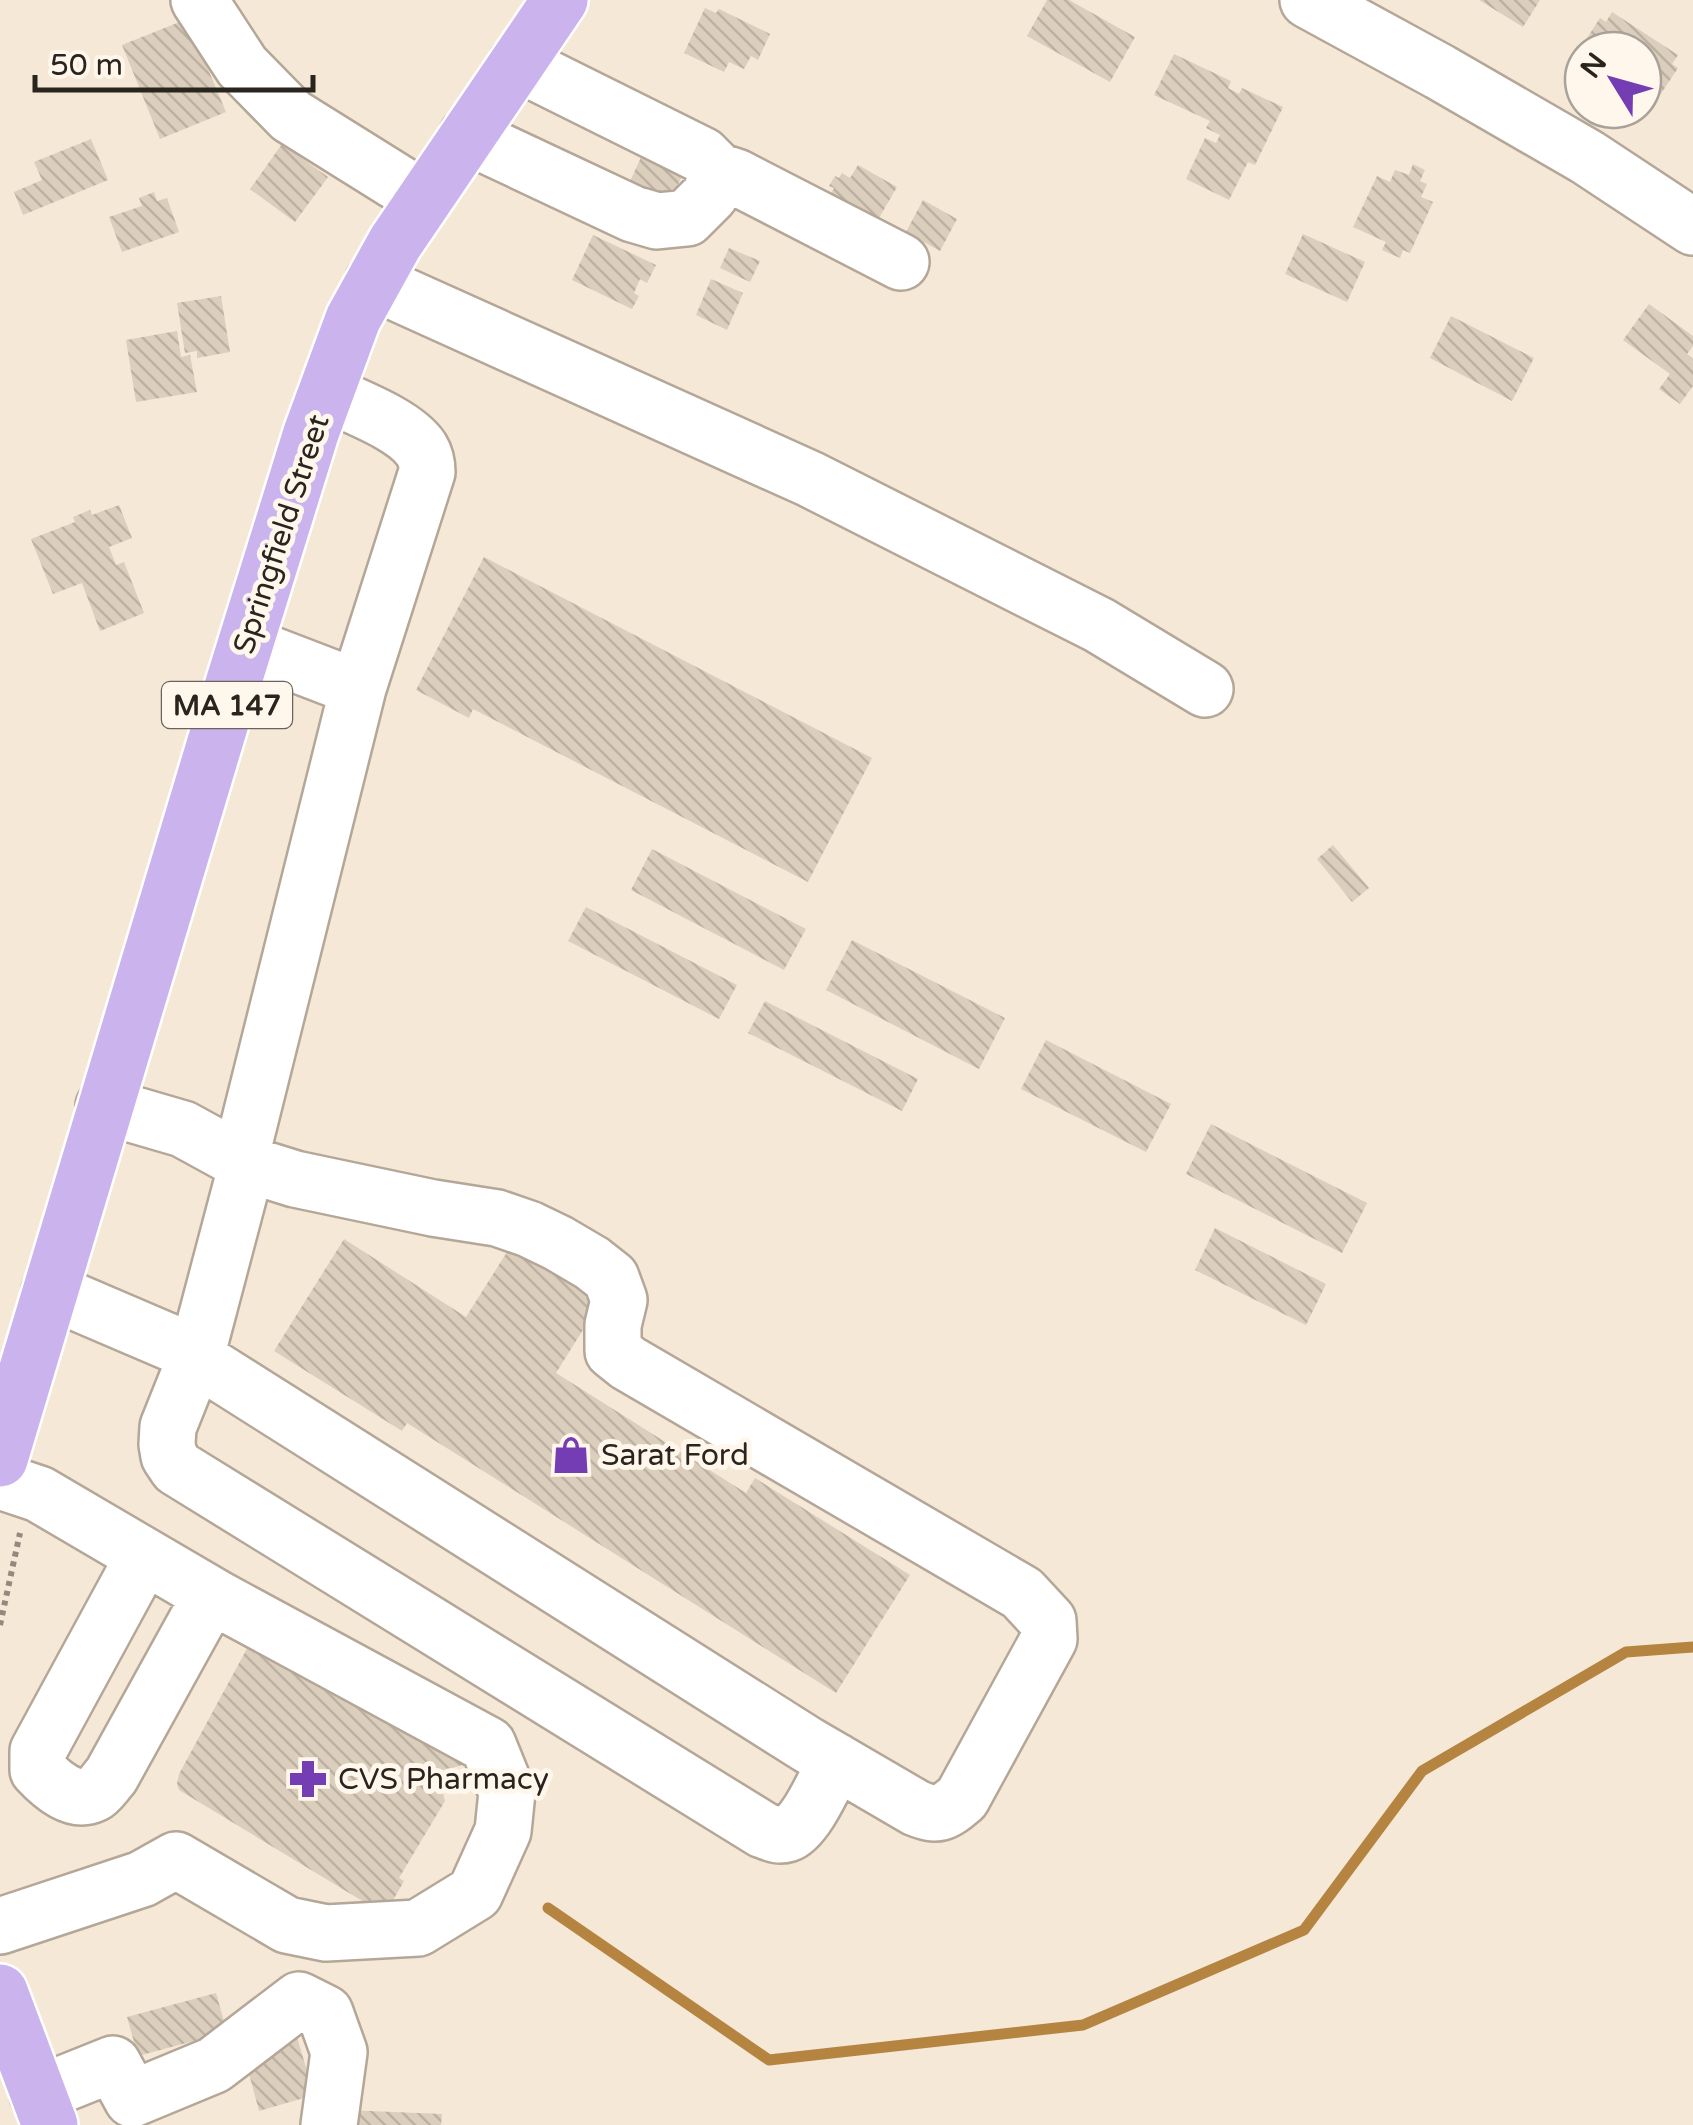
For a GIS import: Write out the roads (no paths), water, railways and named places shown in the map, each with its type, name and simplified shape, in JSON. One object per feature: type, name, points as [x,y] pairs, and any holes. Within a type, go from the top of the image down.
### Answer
[{"type":"main road","name":"Springfield Street","points":[[0,1458],[246,645],[352,319],[394,243],[560,0]]},
{"type":"main road","points":[[0,1992],[44,2110]]},
{"type":"street","points":[[199,0],[242,66],[291,116],[424,199]]},
{"type":"street","points":[[1308,0],[1587,157],[1693,226]]},
{"type":"street","points":[[516,63],[702,155],[718,170],[901,262]]},
{"type":"street","points":[[467,136],[632,214],[657,220],[687,218],[710,195],[718,170]]},
{"type":"street","points":[[373,282],[810,479],[1099,625],[1205,689]]},
{"type":"street","points":[[326,393],[400,430],[419,445],[428,472],[358,688],[196,1358],[168,1427],[169,1456],[189,1477],[764,1830],[778,1835],[791,1833],[802,1824],[836,1761]]},
{"type":"street","points":[[246,645],[358,688]]},
{"type":"street","points":[[50,1291],[174,1344],[836,1761],[934,1815],[962,1798],[1049,1638],[1048,1621],[1022,1593],[628,1363],[614,1350],[613,1325],[619,1300],[612,1278],[558,1243],[497,1218],[329,1186],[243,1162],[183,1129],[104,1106]]},
{"type":"street","points":[[0,1926],[142,1879],[176,1860],[287,1925],[326,1933],[418,1928],[475,1892],[504,1831],[507,1792],[488,1745],[214,1597],[39,1494],[11,1503]]},
{"type":"street","points":[[144,1556],[38,1752],[38,1770],[53,1786],[77,1797],[95,1794],[111,1776],[214,1597]]},
{"type":"street","points":[[44,2110],[113,2064],[132,2099],[214,2065],[298,2000],[325,2014],[338,2052],[329,2125]]},
{"type":"waterway","points":[[548,1908],[769,2060],[1083,2025],[1304,1930],[1422,1771],[1626,1652],[1693,1647]]},
{"type":"place","name":"Sarat Ford","points":[[571,1455]]},
{"type":"place","name":"CVS Pharmacy","points":[[308,1779]]}]
